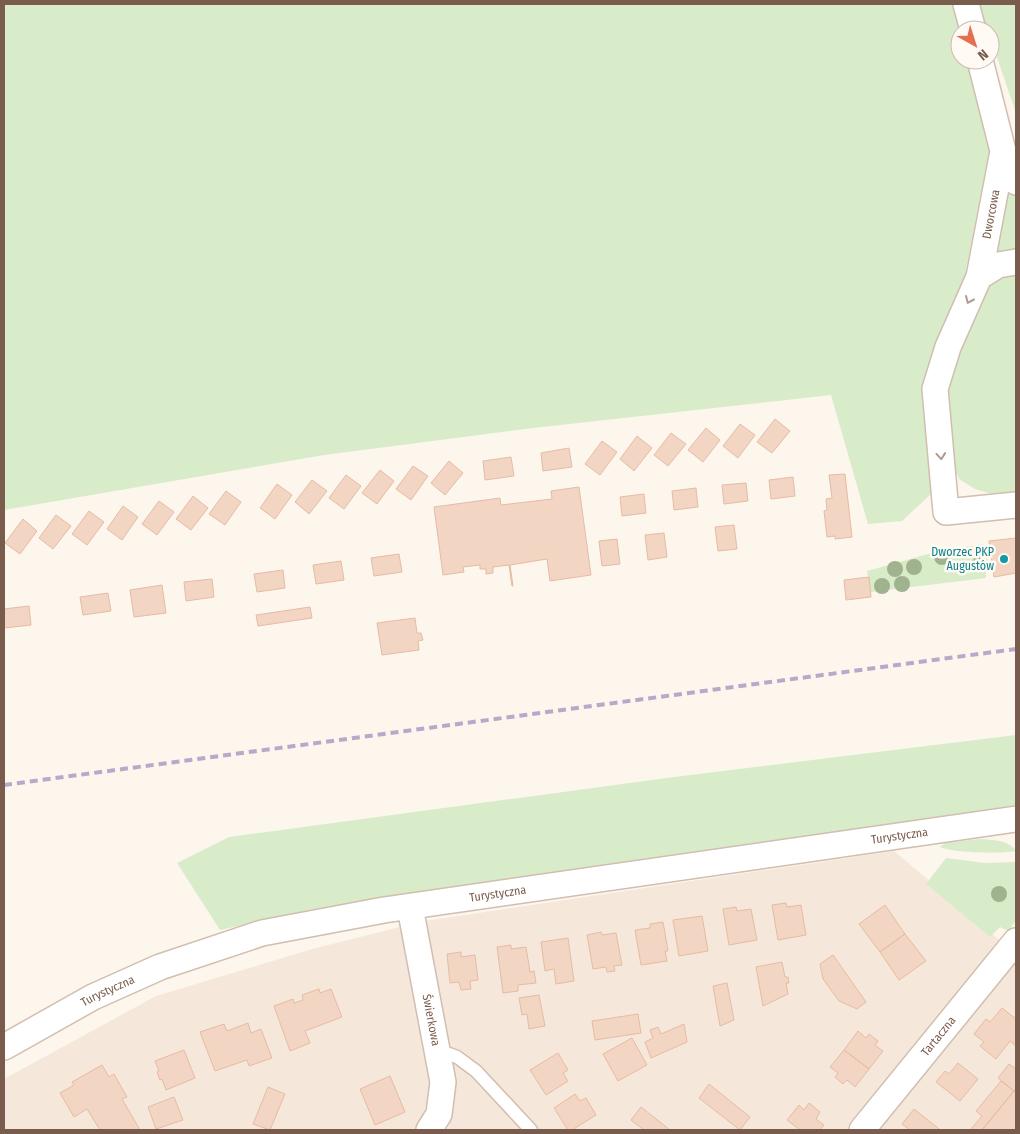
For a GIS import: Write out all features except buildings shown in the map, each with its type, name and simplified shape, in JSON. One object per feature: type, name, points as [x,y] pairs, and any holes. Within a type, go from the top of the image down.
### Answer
[{"type":"street","points":[[966,4],[970,20]]},
{"type":"street","name":"Dworcowa","points":[[983,70],[1003,151],[1016,182]]},
{"type":"street","name":"Dworcowa","points":[[1003,151],[979,277],[948,347],[935,389],[946,512],[1016,505]]},
{"type":"street","points":[[979,277],[998,265],[1016,262]]},
{"type":"street","name":"Turystyczna","points":[[4,1047],[93,997],[160,967],[262,933],[384,910],[1015,821]]},
{"type":"street","name":"Świerkowa","points":[[410,907],[443,1082],[439,1114],[429,1130]]},
{"type":"street","name":"Tartaczna","points":[[862,1130],[1016,941]]},
{"type":"lane","points":[[438,1050],[457,1057],[476,1071],[531,1130]]},
{"type":"shaded area","points":[[894,851],[1003,943],[851,1130],[446,1130],[449,1126],[454,1070],[424,921]]},
{"type":"shaded area","points":[[400,927],[430,1071],[427,1104],[416,1130],[4,1130],[4,1079],[156,996],[316,948]]},
{"type":"shaded area","points":[[1016,959],[1016,1130],[876,1130]]},
{"type":"green space","points":[[4,4],[962,4],[965,20],[950,20],[950,70],[975,70],[990,146],[964,280],[925,379],[931,494],[902,521],[868,524],[831,395],[533,428],[324,455],[4,510]]},
{"type":"green space","points":[[978,4],[1016,4],[1016,113],[1000,66],[1000,20],[984,20]]},
{"type":"green space","points":[[1003,151],[1016,183],[1016,492],[995,495],[975,489],[959,479],[953,465],[945,390]]},
{"type":"green space","points":[[984,544],[986,578],[871,592],[867,571],[939,551]]},
{"type":"green space","points":[[1016,735],[1016,805],[814,837],[314,909],[220,930],[177,863],[229,837],[674,777]]},
{"type":"green space","points":[[980,839],[1005,843],[1016,851],[956,851],[940,847],[945,843]]},
{"type":"green space","points":[[946,858],[985,863],[1016,862],[1016,921],[1008,931],[1000,927],[990,937],[926,884]]},
{"type":"railway","points":[[4,785],[1016,649]]},
{"type":"place","name":"Dworzec PKP Augustów","points":[[1004,559]]}]
